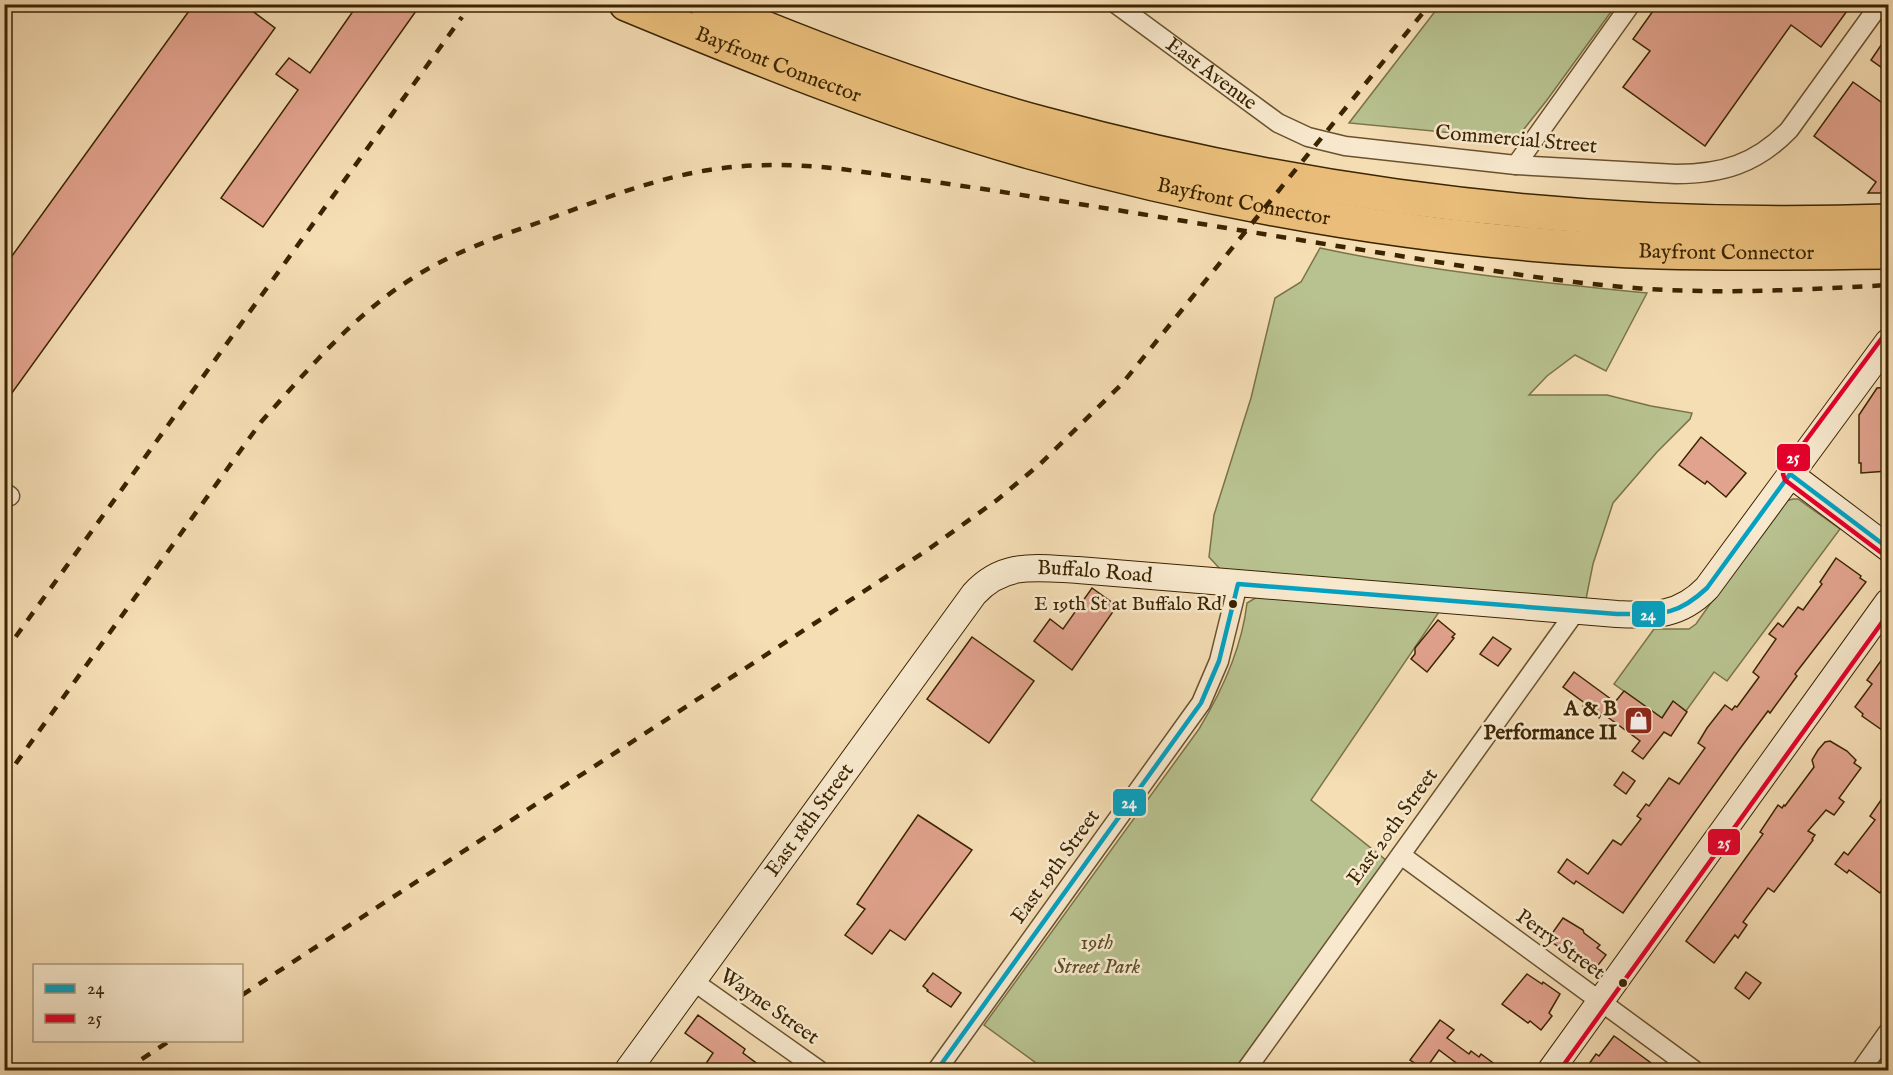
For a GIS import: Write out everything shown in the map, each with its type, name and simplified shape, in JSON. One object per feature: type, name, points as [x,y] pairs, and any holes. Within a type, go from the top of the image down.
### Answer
[{"type":"highway","name":"Bayfront Connector","points":[[626,4],[777,50],[926,88],[1041,123],[1130,146],[1338,188],[1441,203],[1547,214],[1638,220],[1793,223],[1888,221]]},
{"type":"highway","name":"Bayfront Connector","points":[[706,4],[777,50],[910,115],[1030,152],[1147,182],[1295,212],[1418,231],[1535,244],[1669,252],[1780,254],[1888,252]]},
{"type":"main road","name":"Buffalo Road","points":[[997,574],[1032,568],[1078,570],[1617,614],[1662,614],[1687,605],[1707,588],[1888,342]]},
{"type":"main road","points":[[1790,474],[1888,548]]},
{"type":"main road","name":"East 18th Street","points":[[628,1071],[974,594],[997,574]]},
{"type":"main road","points":[[1551,1071],[1888,602]]},
{"type":"street","name":"East Avenue","points":[[1116,4],[1278,123]]},
{"type":"street","points":[[1516,165],[1631,4]]},
{"type":"street","name":"Commercial Street","points":[[1278,123],[1308,137],[1345,146],[1516,165],[1694,174],[1724,169],[1753,159],[1771,148],[1789,130],[1880,4]]},
{"type":"street","name":"East 19th Street","points":[[937,1071],[1202,703],[1219,661],[1238,584]]},
{"type":"street","name":"East 20th Street","points":[[1246,1071],[1576,610]]},
{"type":"street","name":"Perry Street","points":[[1401,855],[1694,1071]]},
{"type":"street","name":"Wayne Street","points":[[693,981],[819,1071]]},
{"type":"street","points":[[1861,1071],[1888,1032]]},
{"type":"green space","points":[[1440,5],[1616,5],[1516,139],[1349,123]]},
{"type":"green space","points":[[1320,248],[1441,269],[1647,293],[1606,371],[1575,355],[1547,376],[1529,395],[1607,395],[1692,413],[1690,419],[1657,452],[1613,503],[1593,564],[1586,599],[1221,570],[1209,557],[1214,515],[1251,398],[1275,298],[1301,282]]},
{"type":"green space","points":[[1798,499],[1840,529],[1727,681],[1714,672],[1686,711],[1673,702],[1662,718],[1614,684],[1654,629],[1689,629],[1696,624],[1782,502]]},
{"type":"green space","name":"19th Street Park","points":[[1257,597],[1439,612],[1311,800],[1387,861],[1234,1070],[1030,1070],[1036,1063],[984,1025],[1199,729],[1230,669],[1241,636],[1247,603]]},
{"type":"building","points":[[194,4],[243,4],[275,28],[4,404],[4,267]]},
{"type":"building","points":[[358,4],[421,4],[263,227],[221,198],[298,90],[276,74],[289,58],[310,73]]},
{"type":"building","points":[[1658,4],[1672,4],[1679,9],[1682,4],[1852,4],[1821,47],[1791,25],[1705,146],[1623,87],[1650,51],[1633,39]]},
{"type":"building","points":[[1888,35],[1888,72],[1871,60]]},
{"type":"building","points":[[1853,82],[1888,107],[1888,193],[1868,193],[1876,182],[1814,136]]},
{"type":"building","points":[[1888,387],[1888,471],[1861,473],[1859,415],[1877,388]]},
{"type":"building","points":[[1701,437],[1746,473],[1726,497],[1707,481],[1705,484],[1679,465]]},
{"type":"building","points":[[1836,558],[1866,582],[1795,674],[1797,676],[1770,713],[1768,711],[1739,750],[1623,913],[1576,881],[1574,884],[1558,872],[1567,859],[1588,874],[1613,840],[1621,845],[1641,819],[1637,816],[1646,804],[1649,806],[1669,778],[1679,784],[1705,748],[1698,743],[1707,728],[1725,705],[1732,710],[1735,706],[1737,707],[1759,677],[1753,672],[1776,639],[1769,634],[1778,623],[1783,627],[1798,607],[1803,610],[1822,584],[1820,582]]},
{"type":"building","points":[[1092,588],[1117,606],[1072,670],[1034,641],[1050,619],[1063,629]]},
{"type":"building","points":[[1438,620],[1455,634],[1427,672],[1411,659],[1415,654],[1415,648]]},
{"type":"building","points":[[972,637],[1034,681],[989,743],[927,699]]},
{"type":"building","points":[[1493,637],[1511,649],[1498,666],[1480,654]]},
{"type":"building","points":[[1888,651],[1888,721],[1882,730],[1862,716],[1863,714],[1855,707],[1872,684],[1867,680]]},
{"type":"building","points":[[1574,672],[1615,702],[1624,691],[1662,718],[1673,701],[1687,712],[1671,736],[1664,732],[1643,759],[1632,751],[1640,741],[1602,713],[1599,718],[1583,706],[1586,704],[1563,687]]},
{"type":"building","points":[[1830,741],[1847,751],[1856,760],[1854,763],[1861,768],[1839,798],[1844,802],[1834,815],[1826,810],[1808,831],[1815,835],[1813,840],[1774,892],[1768,888],[1743,922],[1747,925],[1738,938],[1735,935],[1714,963],[1686,941],[1763,834],[1760,832],[1778,805],[1782,808],[1785,806],[1814,767],[1812,760],[1818,750],[1825,742]]},
{"type":"building","points":[[1623,772],[1635,781],[1626,794],[1614,785]]},
{"type":"building","points":[[1888,790],[1888,882],[1880,893],[1849,870],[1847,873],[1835,864],[1844,852],[1848,855],[1875,820],[1870,816]]},
{"type":"building","points":[[918,815],[972,850],[905,940],[890,930],[872,954],[845,935],[865,909],[857,904]]},
{"type":"building","points":[[1563,918],[1583,930],[1600,945],[1597,948],[1606,955],[1595,969],[1553,943],[1556,938],[1551,935]]},
{"type":"building","points":[[1746,972],[1761,983],[1749,999],[1735,988]]},
{"type":"building","points":[[933,973],[961,993],[951,1007],[923,986]]},
{"type":"building","points":[[1527,974],[1560,994],[1549,1013],[1552,1016],[1541,1030],[1502,1004]]},
{"type":"building","points":[[698,1015],[745,1049],[743,1053],[767,1071],[701,1071],[713,1053],[685,1033]]},
{"type":"building","points":[[1440,1020],[1454,1030],[1447,1038],[1469,1054],[1471,1051],[1479,1057],[1481,1054],[1504,1071],[1467,1071],[1439,1050],[1425,1070],[1410,1060]]},
{"type":"building","points":[[1614,1036],[1662,1071],[1584,1071],[1596,1054],[1599,1056]]},
{"type":"railway","points":[[243,994],[926,551],[997,500],[1040,464],[1121,385],[1430,4]]},
{"type":"railway","points":[[4,653],[462,17]]},
{"type":"railway","points":[[4,780],[261,422],[348,329],[408,281],[472,247],[602,199],[666,179],[742,166],[824,167],[968,187],[1486,270],[1589,284],[1689,291],[1789,290],[1888,285]]},
{"type":"railway","points":[[125,1070],[168,1042]]},
{"type":"transit line","name":"25","points":[[1882,338],[1783,474],[1785,480],[1883,554]]},
{"type":"transit line","name":"24","points":[[937,1070],[1201,703],[1219,661],[1238,584],[1617,614],[1655,614],[1685,605],[1707,588],[1790,474],[1888,548]]},
{"type":"transit line","name":"25","points":[[1560,1070],[1888,614]]},
{"type":"place","name":"E 19th St at Buffalo Rd","points":[[1233,604]]},
{"type":"place","name":"A & B Performance II","points":[[1638,721]]}]
